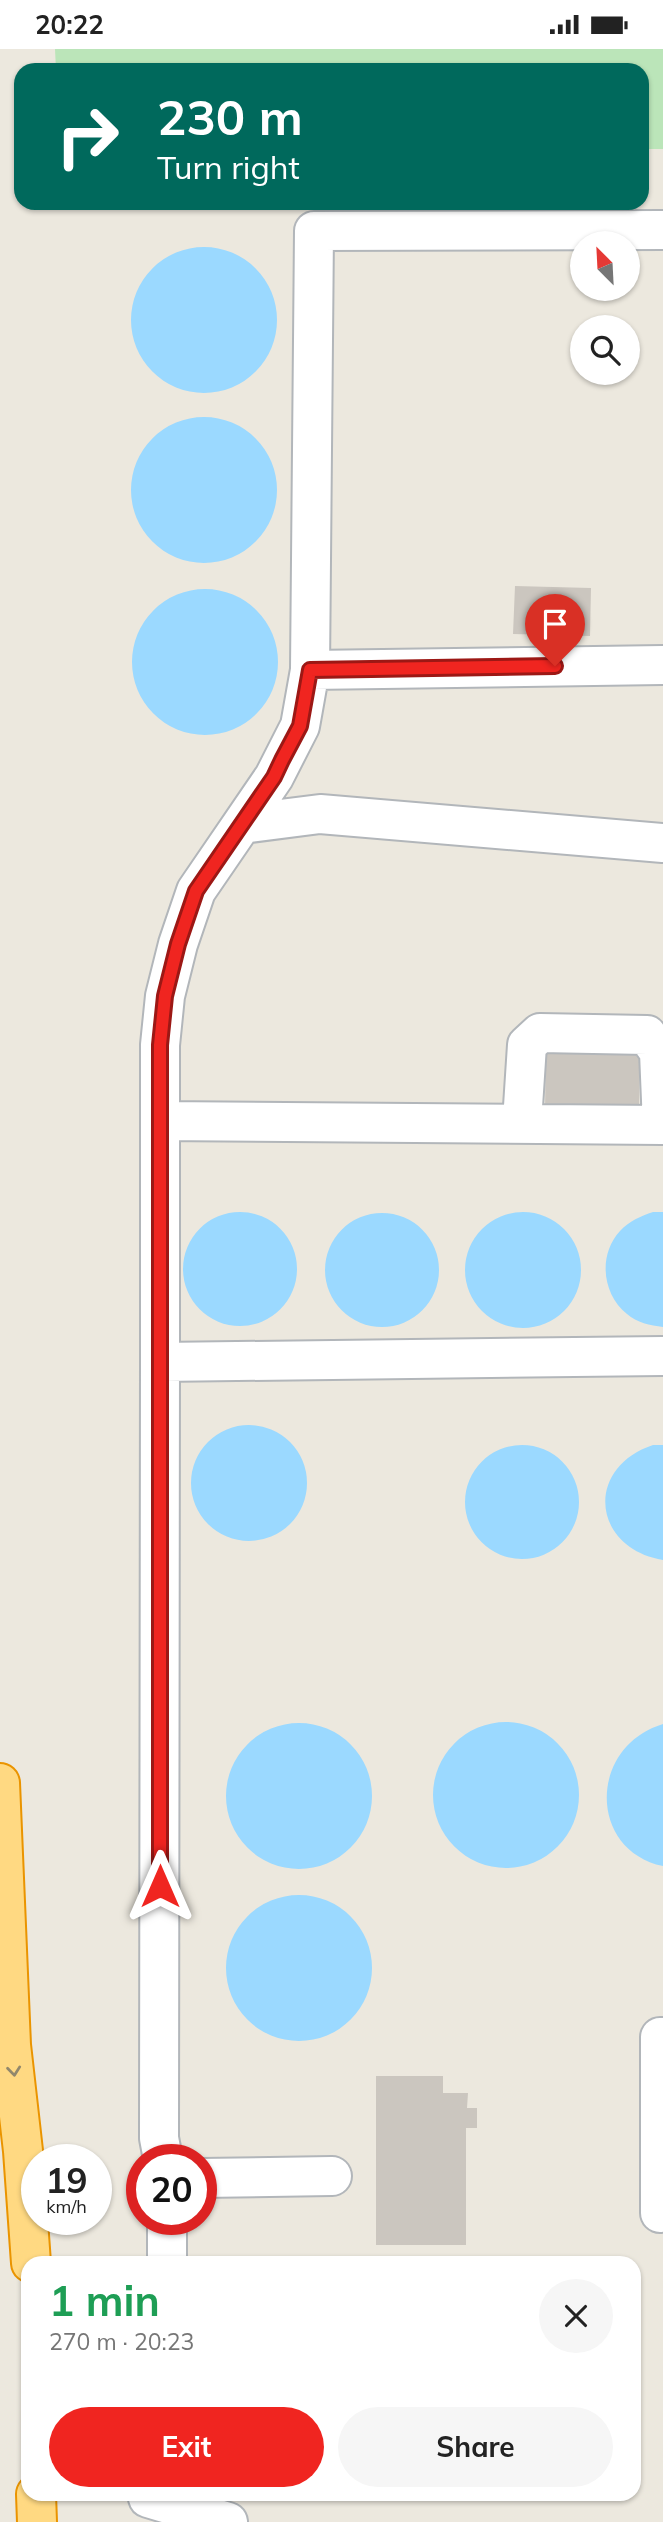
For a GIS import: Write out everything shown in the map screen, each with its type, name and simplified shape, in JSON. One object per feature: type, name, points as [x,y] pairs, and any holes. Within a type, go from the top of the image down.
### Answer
[{"type":"highway","points":[[0,1783],[11,2045],[23,2151],[30,2256]]},
{"type":"highway","points":[[36,2501],[37,2522]]},
{"type":"lane","points":[[160,2144],[160,1045],[165,996],[178,944],[196,891],[274,777],[300,726],[310,670],[314,231],[663,230]]},
{"type":"lane","points":[[310,670],[663,665]]},
{"type":"lane","points":[[242,824],[320,814],[663,843]]},
{"type":"lane","points":[[160,1121],[662,1125],[659,1052],[647,1035],[540,1033],[527,1045],[522,1122]]},
{"type":"lane","points":[[160,1362],[663,1356]]},
{"type":"lane","points":[[660,2213],[660,2037],[663,2037]]},
{"type":"lane","points":[[217,2178],[332,2176]]},
{"type":"lane","points":[[167,2235],[167,2256]]},
{"type":"lane","points":[[158,2501],[228,2522]]},
{"type":"green space","points":[[55,49],[663,49],[663,149],[649,149],[649,63],[56,63]]},
{"type":"water","points":[[204,247],[232,253],[255,269],[271,292],[277,320],[271,348],[255,371],[232,387],[204,393],[176,387],[153,371],[137,348],[131,320],[137,292],[153,269],[176,253]]},
{"type":"water","points":[[204,417],[232,423],[255,439],[271,462],[277,490],[271,518],[255,541],[232,557],[204,563],[176,557],[153,541],[137,518],[131,490],[137,462],[153,439],[176,423]]},
{"type":"water","points":[[205,589],[233,595],[256,611],[272,634],[278,662],[272,690],[256,713],[233,729],[205,735],[177,729],[154,713],[138,690],[132,662],[138,634],[154,611],[177,595]]},
{"type":"water","points":[[240,1212],[262,1216],[281,1228],[293,1247],[297,1269],[293,1291],[281,1310],[262,1322],[240,1326],[218,1322],[199,1310],[187,1291],[183,1269],[187,1247],[199,1228],[218,1216]]},
{"type":"water","points":[[523,1212],[545,1217],[564,1229],[576,1248],[581,1270],[576,1292],[564,1311],[545,1323],[523,1328],[501,1323],[482,1311],[470,1292],[465,1270],[470,1248],[482,1229],[501,1217]]},
{"type":"water","points":[[653,1212],[663,1212],[663,1327],[639,1322],[627,1314],[612,1296],[606,1274],[608,1251],[620,1231],[635,1219]]},
{"type":"water","points":[[382,1213],[404,1217],[423,1229],[435,1248],[439,1270],[435,1292],[423,1311],[404,1323],[382,1327],[360,1323],[341,1311],[329,1292],[325,1270],[329,1248],[341,1229],[360,1217]]},
{"type":"water","points":[[249,1425],[271,1430],[290,1442],[302,1461],[307,1483],[302,1505],[290,1524],[271,1536],[249,1541],[227,1536],[208,1524],[196,1505],[191,1483],[196,1461],[208,1442],[227,1430]]},
{"type":"water","points":[[522,1445],[544,1449],[563,1461],[575,1480],[579,1502],[575,1524],[563,1543],[544,1555],[522,1559],[500,1555],[481,1543],[469,1524],[465,1502],[469,1480],[481,1461],[500,1449]]},
{"type":"water","points":[[653,1445],[663,1445],[663,1560],[639,1553],[622,1540],[610,1524],[606,1507],[607,1488],[615,1471],[631,1456]]},
{"type":"water","points":[[506,1722],[534,1728],[557,1744],[573,1767],[579,1795],[573,1823],[557,1846],[534,1862],[506,1868],[478,1862],[455,1846],[439,1823],[433,1795],[439,1767],[455,1744],[478,1728]]},
{"type":"water","points":[[299,1723],[327,1729],[350,1745],[366,1768],[372,1796],[366,1824],[350,1847],[327,1863],[299,1869],[271,1863],[248,1847],[232,1824],[226,1796],[232,1768],[248,1745],[271,1729]]},
{"type":"water","points":[[663,1724],[663,1866],[638,1856],[621,1840],[610,1820],[607,1798],[610,1775],[621,1754],[638,1736]]},
{"type":"water","points":[[299,1895],[327,1901],[350,1917],[366,1940],[372,1968],[366,1996],[350,2019],[327,2035],[299,2041],[271,2035],[248,2019],[232,1996],[226,1968],[232,1940],[248,1917],[271,1901]]},
{"type":"building","points":[[515,586],[591,588],[590,636],[513,634]]},
{"type":"building","points":[[546,1038],[640,1038],[639,1113],[545,1112]]},
{"type":"building","points":[[376,2076],[443,2076],[443,2093],[468,2093],[467,2108],[477,2108],[477,2128],[466,2128],[466,2245],[376,2245]]},
{"type":"route","points":[[160,1886],[160,1045],[165,996],[178,944],[196,891],[274,777],[300,726],[310,670],[555,666]]}]
